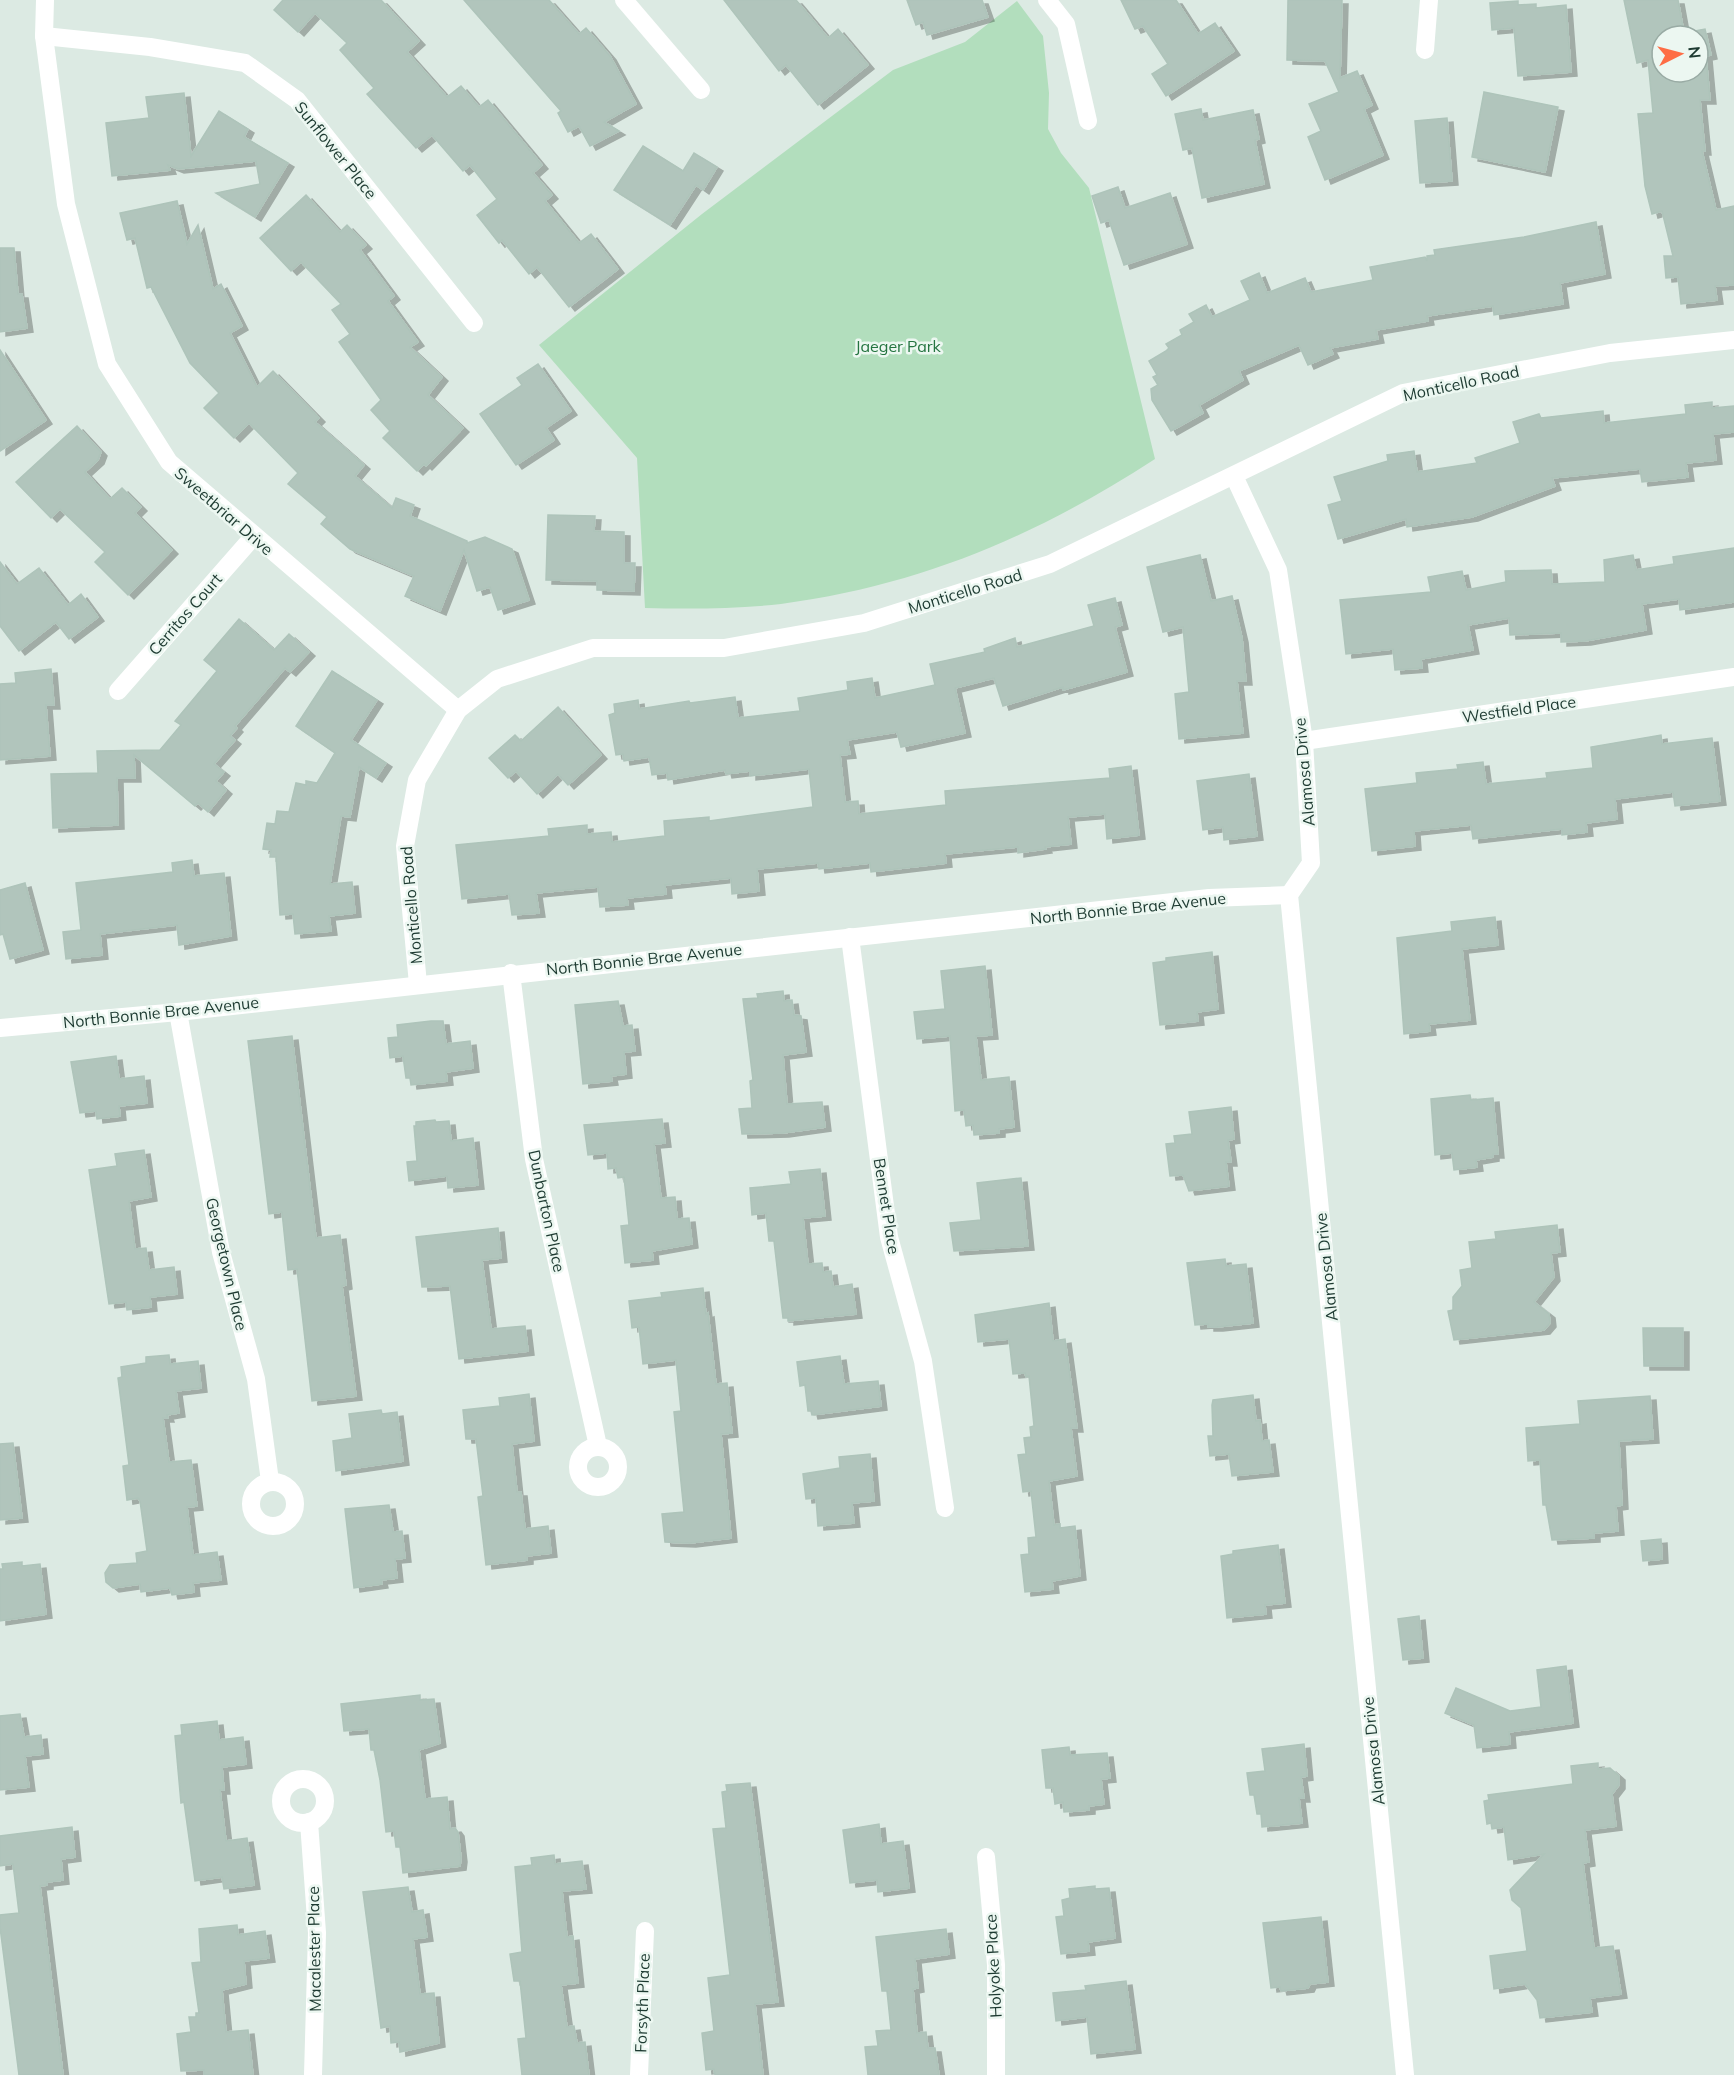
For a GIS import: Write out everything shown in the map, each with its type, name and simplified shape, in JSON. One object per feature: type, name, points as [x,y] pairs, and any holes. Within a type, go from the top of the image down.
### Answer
[{"type":"street","name":"Sweetbriar Drive","points":[[45,0],[44,36],[66,204],[108,364],[169,462],[253,537],[458,710]]},
{"type":"street","points":[[624,0],[701,90]]},
{"type":"street","points":[[1047,0],[1066,24],[1088,121]]},
{"type":"street","points":[[1425,50],[1429,0]]},
{"type":"street","name":"Sunflower Place","points":[[44,36],[150,47],[245,63],[297,100],[474,323]]},
{"type":"street","name":"Monticello Road","points":[[418,984],[405,846],[417,780],[458,710],[497,679],[593,648],[724,648],[864,623],[1050,564],[1403,393],[1610,353],[1734,340]]},
{"type":"street","name":"Alamosa Drive","points":[[1234,476],[1278,570],[1304,741],[1311,863],[1289,895],[1405,2075]]},
{"type":"street","name":"Cerritos Court","points":[[117,691],[253,537]]},
{"type":"street","name":"Westfield Place","points":[[1304,741],[1734,677]]},
{"type":"street","name":"North Bonnie Brae Avenue","points":[[0,1028],[178,1012],[511,973],[1209,898],[1289,895]]},
{"type":"street","name":"Bennet Place","points":[[850,937],[889,1237],[923,1361],[945,1508]]},
{"type":"street","name":"Dunbarton Place","points":[[511,973],[534,1159],[598,1446]]},
{"type":"street","name":"Georgetown Place","points":[[178,1012],[221,1252],[256,1379],[270,1481]]},
{"type":"street","name":"Macalester Place","points":[[309,1822],[317,1933],[313,2075]]},
{"type":"street","name":"Holyoke Place","points":[[986,1857],[996,1965],[996,2075]]},
{"type":"street","name":"Forsyth Place","points":[[639,2075],[645,1931]]},
{"type":"green space","name":"Jaeger Park","points":[[1017,1],[1043,36],[1049,93],[1048,129],[1061,153],[1089,188],[1155,459],[1111,487],[1022,534],[930,570],[882,584],[781,604],[713,608],[645,608],[637,458],[539,345],[702,214],[893,70],[965,42]]},
{"type":"building","points":[[283,0],[381,0],[419,41],[407,52],[447,97],[461,86],[479,107],[488,100],[542,165],[533,173],[552,195],[545,201],[579,243],[591,234],[618,269],[569,307],[537,267],[529,274],[502,240],[499,243],[477,215],[497,199],[470,165],[463,171],[432,135],[416,148],[367,94],[374,88],[340,50],[347,43],[315,13],[298,32],[274,10]]},
{"type":"building","points":[[464,0],[549,0],[579,34],[586,28],[610,56],[636,104],[604,122],[619,131],[590,146],[579,126],[568,132],[558,113],[561,111]]},
{"type":"building","points":[[724,0],[796,0],[828,38],[838,29],[868,65],[818,105],[786,65],[779,71]]},
{"type":"building","points":[[907,0],[982,0],[988,17],[927,35],[923,22],[916,25]]},
{"type":"building","points":[[1121,0],[1176,0],[1198,34],[1215,23],[1234,51],[1166,96],[1152,74],[1168,64],[1143,26],[1135,29]]},
{"type":"building","points":[[1288,0],[1342,0],[1340,78],[1357,71],[1372,105],[1364,109],[1383,155],[1325,180],[1308,137],[1321,131],[1309,104],[1339,92],[1325,61],[1287,60]]},
{"type":"building","points":[[1624,0],[1678,0],[1682,24],[1650,24],[1650,81],[1648,60],[1637,63]]},
{"type":"building","points":[[1518,1],[1518,5],[1536,4],[1536,8],[1566,5],[1571,72],[1518,76],[1514,28],[1492,30],[1490,3]]},
{"type":"building","points":[[1650,84],[1709,84],[1710,100],[1700,100],[1705,151],[1702,151],[1716,210],[1734,206],[1734,285],[1715,286],[1717,300],[1681,304],[1678,277],[1666,278],[1664,256],[1673,256],[1662,211],[1652,214],[1645,186],[1638,114],[1653,113]]},
{"type":"building","points":[[1484,92],[1558,107],[1545,172],[1472,157]]},
{"type":"building","points":[[184,93],[191,156],[219,111],[248,129],[244,137],[288,163],[255,217],[216,193],[260,184],[256,161],[178,169],[168,165],[170,170],[112,176],[106,123],[149,118],[146,97]]},
{"type":"building","points":[[1201,109],[1203,120],[1253,110],[1259,139],[1255,140],[1264,184],[1202,198],[1192,148],[1183,150],[1175,114]]},
{"type":"building","points":[[1447,118],[1452,181],[1420,183],[1415,121]]},
{"type":"building","points":[[643,146],[683,171],[694,153],[717,167],[703,190],[696,185],[670,225],[614,190]]},
{"type":"building","points":[[1118,187],[1125,208],[1170,193],[1187,244],[1124,265],[1109,220],[1101,223],[1092,196]]},
{"type":"building","points":[[306,195],[340,232],[347,225],[366,245],[360,250],[394,296],[388,301],[418,342],[410,347],[442,377],[428,395],[463,428],[426,466],[424,464],[417,471],[383,438],[390,431],[371,410],[381,400],[339,342],[350,334],[332,310],[341,304],[301,262],[291,271],[260,238]]},
{"type":"building","points":[[177,201],[187,244],[198,225],[213,289],[221,284],[242,326],[230,333],[257,387],[273,371],[319,418],[315,422],[364,465],[355,476],[392,508],[396,498],[414,505],[410,516],[467,541],[467,543],[485,537],[512,549],[529,600],[498,610],[490,587],[477,591],[464,550],[440,611],[405,596],[414,576],[350,549],[321,524],[327,517],[288,484],[298,473],[249,423],[234,438],[204,408],[219,393],[190,363],[151,287],[147,288],[135,238],[127,240],[120,213]]},
{"type":"building","points":[[1596,222],[1605,274],[1560,283],[1563,304],[1494,315],[1493,306],[1427,316],[1428,321],[1376,330],[1378,339],[1330,348],[1333,354],[1308,365],[1299,345],[1239,371],[1243,380],[1199,405],[1203,413],[1171,431],[1152,400],[1151,389],[1158,385],[1153,377],[1157,375],[1149,361],[1166,351],[1169,348],[1166,344],[1182,335],[1180,330],[1194,322],[1189,314],[1206,305],[1212,317],[1250,300],[1241,281],[1259,273],[1267,293],[1305,278],[1311,292],[1373,280],[1370,267],[1425,257],[1427,261],[1427,256],[1435,255],[1434,250],[1524,237]]},
{"type":"building","points":[[0,248],[14,248],[18,294],[22,294],[27,328],[0,332]]},
{"type":"building","points":[[0,350],[46,420],[0,451]]},
{"type":"building","points":[[538,364],[571,411],[546,428],[554,440],[516,465],[480,414],[522,385],[517,378]]},
{"type":"building","points":[[1712,402],[1712,408],[1734,406],[1734,432],[1713,434],[1716,460],[1686,463],[1688,477],[1642,482],[1640,469],[1552,478],[1555,486],[1472,517],[1407,527],[1406,519],[1338,539],[1328,505],[1342,501],[1334,477],[1388,461],[1387,455],[1414,451],[1417,472],[1477,463],[1475,458],[1520,443],[1513,422],[1539,414],[1541,418],[1603,411],[1604,423],[1686,414],[1685,405]]},
{"type":"building","points":[[77,426],[101,452],[98,460],[85,472],[110,499],[122,488],[141,507],[135,513],[172,550],[128,595],[95,562],[105,552],[60,509],[51,518],[16,482]]},
{"type":"building","points":[[548,515],[595,516],[594,531],[624,532],[624,563],[635,563],[634,591],[597,590],[597,581],[546,580]]},
{"type":"building","points":[[1734,548],[1734,602],[1680,610],[1679,599],[1642,604],[1646,630],[1585,641],[1561,642],[1561,633],[1510,635],[1509,618],[1468,625],[1473,650],[1421,659],[1422,668],[1395,670],[1393,649],[1346,654],[1340,600],[1431,592],[1428,577],[1462,571],[1466,590],[1506,582],[1505,571],[1551,570],[1552,584],[1605,582],[1604,560],[1633,555],[1636,570],[1674,564],[1673,557]]},
{"type":"building","points":[[1200,555],[1211,601],[1232,596],[1242,638],[1246,681],[1237,681],[1243,733],[1179,739],[1175,694],[1189,692],[1183,627],[1163,632],[1147,567]]},
{"type":"building","points":[[0,562],[17,584],[39,568],[68,605],[81,594],[98,617],[69,639],[56,622],[19,651],[0,626]]},
{"type":"building","points":[[1115,598],[1122,625],[1115,627],[1127,672],[1063,690],[1063,687],[1003,706],[994,678],[955,688],[965,733],[901,747],[897,732],[847,740],[850,754],[840,755],[845,802],[858,801],[859,814],[946,805],[945,791],[1110,778],[1109,769],[1131,766],[1139,835],[1107,839],[1105,814],[1068,817],[1071,844],[1018,853],[1018,847],[945,854],[946,863],[871,872],[870,863],[819,869],[818,863],[757,869],[759,891],[732,894],[731,878],[665,885],[666,894],[627,898],[628,905],[600,907],[598,887],[536,893],[539,913],[512,915],[509,894],[462,899],[456,845],[549,836],[548,829],[587,825],[587,834],[611,832],[612,842],[665,836],[664,821],[709,817],[709,821],[813,807],[809,769],[750,776],[750,771],[726,774],[725,770],[668,780],[667,773],[652,775],[649,757],[624,761],[623,754],[616,755],[609,715],[615,713],[614,704],[638,700],[639,709],[735,697],[738,718],[800,711],[798,698],[848,690],[847,682],[872,678],[875,698],[935,685],[930,664],[985,652],[984,649],[1015,638],[1017,647],[1094,626],[1088,605]]},
{"type":"building","points":[[239,619],[274,650],[289,634],[309,652],[290,672],[285,668],[235,726],[237,728],[230,736],[235,740],[214,764],[224,772],[216,781],[226,790],[208,812],[198,803],[195,806],[134,755],[135,778],[117,778],[118,825],[53,828],[51,774],[98,773],[97,751],[160,750],[181,725],[175,721],[217,671],[204,660]]},
{"type":"building","points":[[51,669],[54,705],[46,705],[50,756],[0,760],[0,684],[16,683],[15,673]]},
{"type":"building","points":[[332,671],[377,700],[351,740],[386,763],[376,778],[359,767],[350,817],[341,816],[330,884],[352,882],[355,913],[329,916],[331,931],[295,934],[293,914],[280,915],[276,857],[270,857],[271,850],[263,849],[267,823],[275,824],[277,811],[289,812],[296,783],[306,785],[306,781],[317,783],[335,753],[296,726]]},
{"type":"building","points":[[558,707],[601,755],[568,785],[558,774],[537,794],[516,771],[508,778],[489,758],[515,735],[521,741]]},
{"type":"building","points":[[1661,735],[1662,744],[1712,738],[1720,801],[1675,806],[1673,792],[1615,799],[1617,819],[1586,823],[1587,832],[1562,835],[1562,829],[1473,839],[1471,825],[1414,831],[1415,846],[1372,851],[1365,789],[1417,783],[1416,773],[1458,769],[1457,765],[1483,762],[1486,784],[1547,778],[1546,773],[1593,768],[1591,747]]},
{"type":"building","points":[[1249,774],[1257,836],[1224,840],[1223,827],[1203,830],[1197,781]]},
{"type":"building","points":[[192,860],[194,876],[224,873],[231,936],[179,945],[177,925],[100,934],[102,955],[66,959],[63,932],[81,930],[76,883],[173,872],[172,863]]},
{"type":"building","points":[[25,883],[43,950],[10,959],[3,934],[0,935],[0,890]]},
{"type":"building","points":[[1495,917],[1498,945],[1462,949],[1470,1020],[1429,1024],[1430,1031],[1404,1034],[1397,938],[1452,931],[1451,922]]},
{"type":"building","points":[[1212,952],[1218,1009],[1197,1012],[1198,1021],[1160,1025],[1153,963],[1166,961],[1166,958]]},
{"type":"building","points":[[985,966],[992,1035],[976,1036],[981,1080],[1009,1077],[1014,1127],[999,1129],[999,1133],[974,1135],[973,1125],[966,1126],[964,1110],[955,1111],[950,1036],[917,1039],[914,1012],[945,1009],[941,971]]},
{"type":"building","points":[[783,991],[784,1001],[792,1000],[794,1015],[801,1016],[806,1052],[783,1055],[787,1104],[822,1102],[825,1127],[783,1133],[742,1134],[739,1109],[752,1108],[750,1081],[753,1080],[743,999],[758,998],[757,994]]},
{"type":"building","points":[[618,1001],[623,1026],[632,1025],[635,1051],[624,1052],[626,1074],[611,1076],[612,1081],[583,1084],[575,1005]]},
{"type":"building","points":[[443,1021],[446,1044],[470,1041],[473,1068],[446,1072],[447,1081],[411,1085],[410,1078],[406,1078],[403,1056],[390,1058],[388,1038],[398,1037],[397,1025]]},
{"type":"building","points":[[292,1036],[316,1238],[340,1235],[346,1285],[342,1286],[356,1396],[312,1401],[297,1269],[288,1270],[282,1212],[269,1214],[248,1041]]},
{"type":"building","points":[[116,1056],[119,1079],[144,1076],[147,1103],[119,1106],[120,1116],[97,1119],[96,1111],[80,1113],[71,1062]]},
{"type":"building","points":[[1470,1095],[1471,1100],[1493,1098],[1498,1154],[1476,1160],[1477,1167],[1454,1170],[1452,1153],[1435,1155],[1431,1099]]},
{"type":"building","points":[[1231,1107],[1234,1139],[1228,1140],[1231,1162],[1226,1162],[1229,1186],[1189,1191],[1183,1175],[1170,1176],[1166,1144],[1175,1143],[1174,1136],[1192,1134],[1189,1112]]},
{"type":"building","points":[[662,1119],[665,1143],[654,1144],[661,1198],[675,1197],[677,1219],[689,1218],[692,1244],[652,1251],[653,1260],[625,1263],[621,1226],[629,1225],[624,1177],[618,1178],[616,1168],[608,1169],[607,1153],[588,1155],[584,1125]]},
{"type":"building","points":[[435,1120],[436,1122],[449,1121],[451,1141],[473,1138],[478,1185],[448,1188],[447,1176],[409,1181],[407,1162],[417,1161],[414,1126],[416,1122]]},
{"type":"building","points":[[144,1150],[151,1197],[129,1201],[135,1249],[146,1248],[149,1270],[174,1267],[177,1294],[150,1297],[151,1307],[127,1310],[126,1302],[109,1304],[89,1170],[117,1166],[115,1154]]},
{"type":"building","points":[[820,1169],[825,1216],[803,1218],[808,1264],[822,1263],[823,1272],[831,1271],[833,1287],[852,1284],[856,1314],[788,1321],[788,1318],[783,1318],[774,1241],[769,1241],[766,1213],[752,1215],[750,1188],[791,1184],[789,1172]]},
{"type":"building","points":[[1021,1178],[1028,1246],[954,1251],[950,1223],[981,1220],[977,1183]]},
{"type":"building","points":[[1557,1225],[1560,1252],[1551,1253],[1554,1277],[1534,1302],[1549,1314],[1550,1323],[1544,1330],[1454,1340],[1448,1311],[1453,1310],[1453,1297],[1462,1286],[1460,1270],[1472,1268],[1469,1242],[1496,1239],[1495,1232]]},
{"type":"building","points":[[498,1228],[501,1258],[482,1260],[491,1329],[525,1326],[528,1351],[459,1359],[450,1286],[422,1287],[416,1237]]},
{"type":"building","points":[[1225,1259],[1226,1266],[1246,1264],[1253,1323],[1217,1327],[1208,1327],[1208,1324],[1195,1325],[1187,1263]]},
{"type":"building","points":[[703,1288],[716,1384],[727,1383],[732,1433],[721,1434],[731,1538],[690,1543],[665,1542],[662,1514],[684,1512],[674,1412],[681,1411],[676,1360],[643,1364],[639,1327],[632,1328],[629,1301],[662,1297],[661,1293]]},
{"type":"building","points":[[1049,1303],[1053,1341],[1065,1339],[1077,1428],[1071,1428],[1077,1476],[1049,1481],[1054,1525],[1060,1524],[1060,1528],[1075,1526],[1080,1576],[1052,1581],[1053,1589],[1025,1592],[1021,1555],[1029,1554],[1028,1538],[1036,1537],[1031,1491],[1023,1492],[1018,1455],[1026,1454],[1024,1438],[1031,1437],[1030,1427],[1034,1426],[1029,1376],[1026,1377],[1025,1373],[1013,1374],[1009,1339],[978,1342],[975,1315]]},
{"type":"building","points":[[1643,1328],[1683,1328],[1683,1366],[1644,1366]]},
{"type":"building","points":[[169,1355],[170,1364],[198,1361],[201,1388],[176,1391],[179,1413],[163,1418],[169,1462],[191,1460],[197,1506],[187,1507],[193,1555],[217,1552],[221,1580],[193,1583],[194,1592],[172,1595],[170,1588],[141,1592],[140,1584],[113,1588],[106,1582],[105,1573],[110,1565],[137,1563],[136,1553],[147,1551],[140,1501],[138,1498],[127,1500],[123,1466],[129,1465],[118,1378],[122,1377],[121,1367],[146,1363],[146,1357]]},
{"type":"building","points":[[840,1356],[844,1384],[878,1381],[881,1406],[812,1415],[811,1411],[808,1411],[805,1385],[800,1386],[797,1362]]},
{"type":"building","points":[[529,1394],[534,1441],[512,1444],[517,1492],[521,1492],[525,1529],[548,1526],[551,1553],[527,1556],[527,1560],[486,1565],[478,1497],[483,1496],[476,1439],[466,1439],[463,1410],[500,1406],[499,1398]]},
{"type":"building","points":[[1253,1395],[1256,1421],[1260,1420],[1262,1441],[1269,1440],[1273,1472],[1232,1476],[1229,1454],[1210,1456],[1208,1436],[1213,1436],[1213,1400]]},
{"type":"building","points":[[1650,1396],[1653,1439],[1619,1441],[1622,1505],[1616,1506],[1618,1531],[1594,1533],[1594,1538],[1552,1540],[1546,1505],[1543,1505],[1540,1460],[1528,1461],[1526,1428],[1580,1424],[1578,1401]]},
{"type":"building","points":[[381,1410],[382,1414],[397,1412],[403,1461],[336,1471],[333,1441],[352,1438],[349,1414]]},
{"type":"building","points":[[13,1443],[22,1518],[0,1520],[0,1444]]},
{"type":"building","points":[[870,1454],[874,1501],[852,1503],[854,1523],[818,1526],[816,1498],[806,1499],[803,1474],[840,1468],[839,1457]]},
{"type":"building","points":[[389,1505],[393,1532],[402,1531],[405,1558],[395,1559],[397,1578],[381,1580],[382,1584],[354,1588],[345,1509]]},
{"type":"building","points":[[1661,1539],[1662,1559],[1643,1561],[1641,1541]]},
{"type":"building","points":[[1278,1545],[1285,1603],[1265,1605],[1266,1614],[1227,1618],[1221,1556],[1233,1554],[1233,1551]]},
{"type":"building","points":[[22,1562],[22,1566],[40,1564],[46,1614],[0,1621],[0,1569],[3,1569],[2,1564]]},
{"type":"building","points":[[1419,1616],[1423,1658],[1403,1660],[1398,1619]]},
{"type":"building","points":[[1566,1666],[1573,1723],[1509,1732],[1510,1744],[1477,1748],[1474,1725],[1445,1713],[1456,1688],[1510,1711],[1541,1707],[1537,1670]]},
{"type":"building","points":[[420,1695],[420,1700],[434,1699],[440,1743],[419,1750],[425,1799],[447,1797],[450,1829],[455,1828],[458,1832],[461,1858],[460,1866],[403,1873],[400,1847],[396,1847],[394,1831],[386,1832],[380,1780],[374,1750],[371,1750],[369,1729],[344,1731],[341,1704]]},
{"type":"building","points":[[20,1714],[24,1737],[41,1735],[43,1754],[25,1756],[29,1787],[0,1790],[0,1716]]},
{"type":"building","points":[[217,1721],[219,1740],[243,1737],[246,1764],[222,1767],[224,1790],[220,1790],[226,1841],[247,1838],[254,1885],[224,1889],[222,1877],[195,1881],[184,1802],[181,1803],[175,1736],[182,1735],[181,1725]]},
{"type":"building","points":[[1304,1744],[1307,1776],[1301,1777],[1304,1798],[1299,1798],[1302,1823],[1262,1827],[1261,1814],[1257,1814],[1254,1795],[1250,1795],[1247,1773],[1265,1771],[1262,1749]]},
{"type":"building","points":[[1069,1747],[1070,1755],[1107,1753],[1110,1778],[1101,1779],[1104,1804],[1089,1806],[1089,1810],[1064,1812],[1063,1802],[1055,1804],[1053,1788],[1046,1788],[1042,1750]]},
{"type":"building","points":[[1598,1763],[1598,1769],[1610,1768],[1619,1776],[1619,1785],[1612,1794],[1616,1826],[1585,1830],[1589,1862],[1583,1863],[1594,1948],[1613,1946],[1621,1994],[1590,1998],[1592,2012],[1540,2018],[1537,2000],[1525,1984],[1494,1989],[1490,1956],[1527,1951],[1521,1908],[1512,1900],[1510,1890],[1544,1854],[1508,1860],[1504,1827],[1492,1829],[1491,1823],[1487,1824],[1484,1801],[1489,1800],[1488,1795],[1573,1784],[1571,1766]]},
{"type":"building","points":[[750,1783],[778,2002],[755,2004],[763,2075],[715,2075],[714,2069],[706,2070],[702,2033],[714,2031],[708,1978],[730,1975],[713,1829],[726,1828],[722,1792],[727,1791],[726,1785]]},
{"type":"building","points":[[879,1824],[881,1844],[903,1841],[909,1888],[878,1892],[877,1880],[850,1883],[843,1830]]},
{"type":"building","points":[[72,1827],[75,1857],[61,1859],[63,1880],[47,1882],[47,1885],[40,1886],[63,2075],[19,2075],[0,1915],[19,1913],[13,1864],[0,1866],[0,1836]]},
{"type":"building","points":[[554,1855],[555,1864],[582,1861],[586,1889],[562,1891],[567,1937],[573,1936],[578,1983],[561,1985],[567,2027],[574,2026],[577,2043],[585,2042],[589,2075],[522,2075],[518,2039],[526,2038],[520,1981],[514,1981],[510,1954],[522,1952],[515,1867],[532,1865],[531,1858]]},
{"type":"building","points":[[1095,1886],[1095,1889],[1109,1888],[1115,1938],[1088,1942],[1089,1951],[1061,1954],[1056,1917],[1064,1916],[1062,1900],[1070,1898],[1069,1889]]},
{"type":"building","points":[[408,1887],[412,1912],[423,1910],[427,1937],[413,1939],[420,1994],[434,1993],[439,2043],[400,2052],[399,2042],[391,2043],[390,2026],[381,2028],[363,1892]]},
{"type":"building","points":[[1321,1917],[1328,1982],[1310,1984],[1308,1988],[1281,1991],[1280,1987],[1271,1988],[1263,1923]]},
{"type":"building","points":[[237,1925],[238,1935],[265,1931],[269,1958],[244,1961],[246,1984],[222,1990],[226,2032],[248,2030],[253,2075],[204,2075],[204,2070],[181,2071],[177,2034],[191,2032],[189,2017],[196,2017],[196,2013],[199,2013],[192,1963],[201,1962],[199,1929]]},
{"type":"building","points":[[946,1929],[949,1954],[915,1959],[918,1988],[913,1989],[917,2033],[926,2032],[928,2048],[935,2048],[939,2075],[868,2075],[865,2047],[878,2046],[876,2031],[891,2030],[887,1991],[882,1991],[876,1937]]},
{"type":"building","points":[[1126,1981],[1135,2049],[1091,2054],[1087,2017],[1056,2021],[1053,1993],[1086,1990],[1085,1986]]}]
